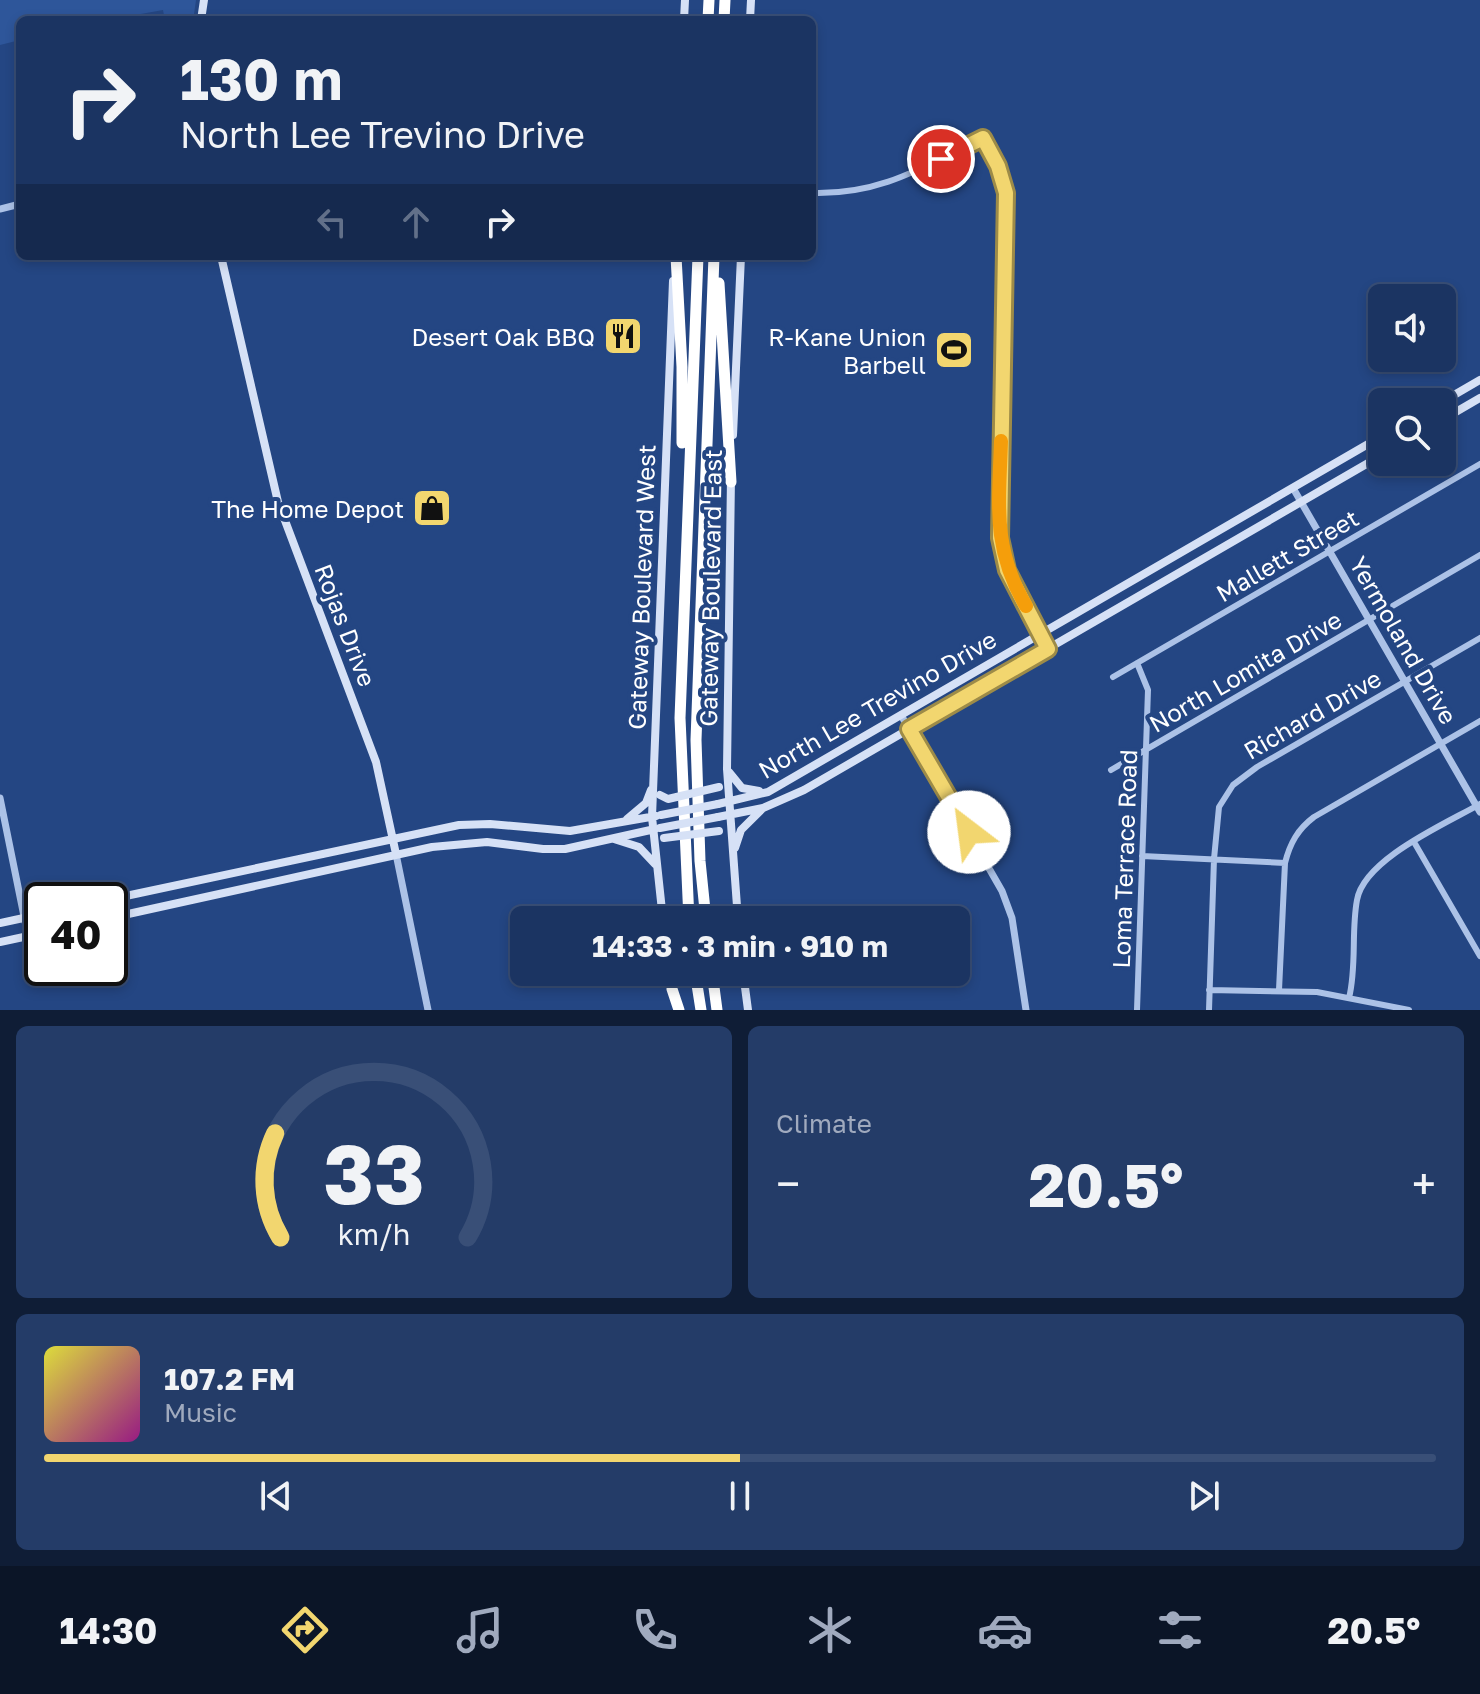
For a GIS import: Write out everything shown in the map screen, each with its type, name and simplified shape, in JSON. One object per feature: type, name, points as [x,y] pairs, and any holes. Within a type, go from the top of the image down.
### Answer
[{"type":"highway","points":[[675,260],[682,367],[685,548]]},
{"type":"highway","points":[[688,906],[680,745],[698,260]]},
{"type":"highway","points":[[714,260],[722,313],[731,482]]},
{"type":"highway","points":[[705,906],[696,740],[714,260]]},
{"type":"highway","points":[[697,986],[701,1010]]},
{"type":"highway","points":[[714,986],[717,1010]]},
{"type":"highway","points":[[672,989],[677,1010]]},
{"type":"main road","name":"Rojas Drive","points":[[222,260],[278,502],[376,762],[396,854]]},
{"type":"main road","name":"Gateway Boulevard West","points":[[661,906],[655,852],[657,816],[653,787],[675,260]]},
{"type":"main road","name":"Gateway Boulevard East","points":[[737,906],[727,769],[731,482],[741,260]]},
{"type":"main road","points":[[1456,394],[1480,380]]},
{"type":"main road","points":[[1456,412],[1480,398]]},
{"type":"main road","name":"North Lee Trevino Drive","points":[[128,895],[459,825],[490,824],[556,831],[612,825],[768,792],[1368,444]]},
{"type":"main road","name":"North Lee Trevino Drive","points":[[128,914],[455,843],[487,842],[553,850],[763,808],[804,790],[1368,463]]},
{"type":"main road","points":[[612,825],[635,814],[646,803],[653,787],[668,799],[719,787],[727,769],[742,788],[768,792]]},
{"type":"main road","points":[[733,852],[741,830],[763,808]]},
{"type":"main road","points":[[655,852],[664,838],[710,830],[719,831],[733,852]]},
{"type":"main road","points":[[613,839],[639,847],[657,866]]},
{"type":"main road","points":[[0,923],[24,917]]},
{"type":"main road","points":[[0,942],[24,937]]},
{"type":"main road","points":[[745,986],[748,1010]]},
{"type":"street","points":[[816,193],[847,193],[882,186],[983,138],[998,166],[1007,207],[1000,462],[1001,545],[1014,586],[1048,649]]},
{"type":"street","name":"Mallett Street","points":[[1113,677],[1480,464]]},
{"type":"street","name":"Yermoland Drive","points":[[1293,488],[1479,807]]},
{"type":"street","name":"North Lomita Drive","points":[[1111,770],[1480,555]]},
{"type":"street","name":"Richard Drive","points":[[1209,1010],[1214,859],[1219,807],[1238,779],[1480,638]]},
{"type":"street","name":"Loma Terrace Road","points":[[1137,663],[1148,690],[1137,1010]]},
{"type":"street","points":[[901,715],[1002,891],[1012,918],[1026,1010]]},
{"type":"street","points":[[1279,990],[1285,863],[1293,839],[1306,823],[1480,721]]},
{"type":"street","points":[[0,798],[24,908]]},
{"type":"street","points":[[1349,998],[1358,892],[1369,873],[1414,842],[1479,807]]},
{"type":"street","points":[[1414,842],[1480,956]]},
{"type":"street","name":"Rojas Drive","points":[[396,854],[428,1010]]},
{"type":"street","points":[[1142,856],[1285,863]]},
{"type":"street","points":[[1209,990],[1317,992],[1409,1010]]},
{"type":"shaded area","points":[[0,0],[196,0],[194,14],[164,15],[163,10],[129,16],[16,16],[16,41],[0,45]]},
{"type":"slow traffic","points":[[1001,441],[1001,545],[1007,570],[1026,606]]},
{"type":"place","name":"Desert Oak BBQ","points":[[623,336]]},
{"type":"place","name":"R-Kane Union Barbell","points":[[954,350]]},
{"type":"place","name":"The Home Depot","points":[[432,508]]},
{"type":"route","points":[[941,159],[983,138],[998,166],[1006,193],[1000,538],[1007,570],[1048,649],[909,729],[969,832]]}]
